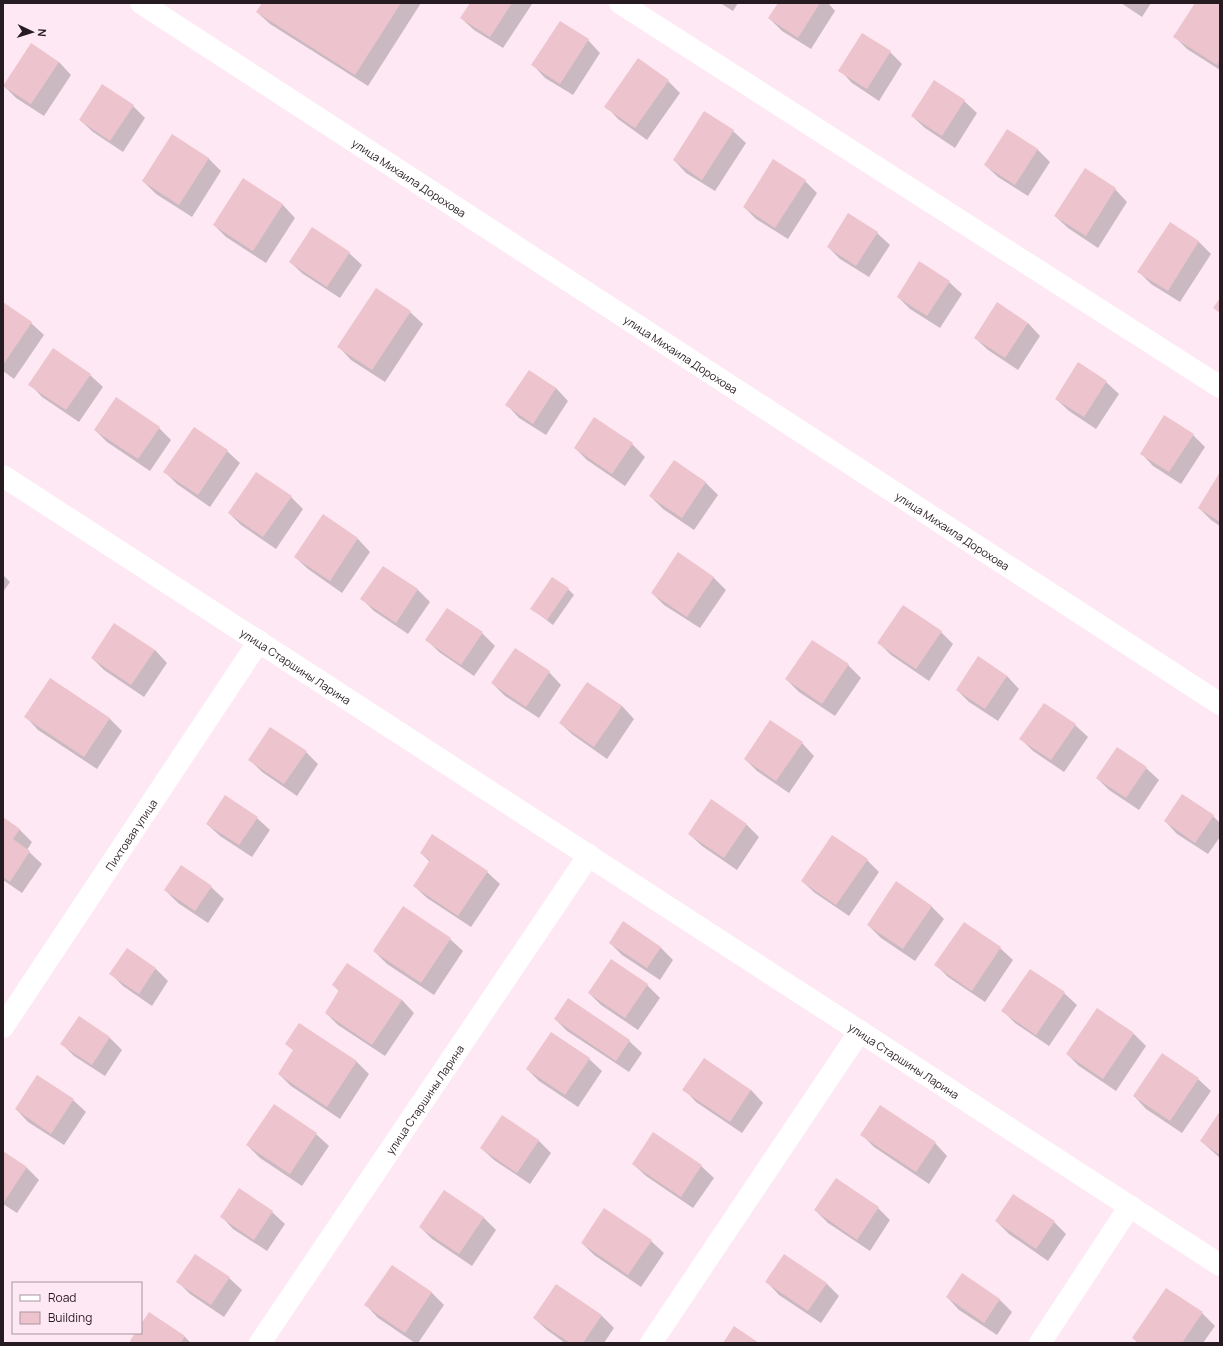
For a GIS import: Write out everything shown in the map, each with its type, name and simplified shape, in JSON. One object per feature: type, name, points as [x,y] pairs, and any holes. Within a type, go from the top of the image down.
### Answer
[{"type":"street","name":"улица Михаила Дорохова","points":[[141,3],[1220,704]]},
{"type":"street","points":[[620,3],[1220,387]]},
{"type":"street","name":"улица Старшины Ларина","points":[[3,476],[1220,1265]]},
{"type":"street","name":"Пихтовая улица","points":[[3,1027],[259,641]]},
{"type":"street","name":"улица Старшины Ларина","points":[[260,1343],[589,855]]},
{"type":"street","points":[[651,1343],[860,1031]]},
{"type":"street","points":[[1040,1343],[1130,1206]]},
{"type":"building","points":[[262,3],[401,3],[355,75],[256,12]]},
{"type":"building","points":[[470,3],[512,3],[490,37],[460,18]]},
{"type":"building","points":[[778,3],[820,3],[798,38],[768,18]]},
{"type":"building","points":[[1195,3],[1216,3],[1220,5],[1220,60],[1217,65],[1173,37]]},
{"type":"building","points":[[560,21],[589,39],[560,84],[531,65]]},
{"type":"building","points":[[862,33],[891,51],[867,89],[838,71]]},
{"type":"building","points":[[31,43],[59,62],[31,104],[3,86]]},
{"type":"building","points":[[638,58],[669,80],[635,128],[604,107]]},
{"type":"building","points":[[934,80],[965,100],[942,136],[911,116]]},
{"type":"building","points":[[102,84],[134,105],[110,141],[79,120]]},
{"type":"building","points":[[704,111],[734,130],[702,180],[673,160]]},
{"type":"building","points":[[1007,129],[1038,149],[1015,185],[984,165]]},
{"type":"building","points":[[172,134],[209,158],[179,205],[142,181]]},
{"type":"building","points":[[773,159],[806,180],[775,228],[743,207]]},
{"type":"building","points":[[1085,168],[1116,188],[1086,236],[1054,216]]},
{"type":"building","points":[[243,178],[283,204],[253,251],[213,225]]},
{"type":"building","points":[[848,213],[878,232],[856,266],[827,247]]},
{"type":"building","points":[[1170,222],[1199,241],[1168,291],[1137,272]]},
{"type":"building","points":[[312,227],[350,252],[327,287],[289,262]]},
{"type":"building","points":[[919,261],[950,281],[927,316],[897,297]]},
{"type":"building","points":[[376,288],[411,311],[372,370],[337,347]]},
{"type":"building","points":[[1220,298],[1220,313],[1213,308]]},
{"type":"building","points":[[3,302],[32,322],[3,365]]},
{"type":"building","points":[[997,302],[1028,323],[1005,358],[974,338]]},
{"type":"building","points":[[53,348],[91,374],[66,410],[28,385]]},
{"type":"building","points":[[1078,362],[1107,381],[1084,417],[1055,399]]},
{"type":"building","points":[[529,370],[556,388],[533,424],[505,405]]},
{"type":"building","points":[[116,397],[160,427],[138,459],[94,430]]},
{"type":"building","points":[[1164,415],[1194,434],[1169,472],[1140,454]]},
{"type":"building","points":[[594,417],[633,443],[612,474],[574,448]]},
{"type":"building","points":[[194,427],[228,450],[198,495],[163,472]]},
{"type":"building","points":[[674,460],[706,482],[682,518],[649,496]]},
{"type":"building","points":[[256,472],[292,496],[263,537],[228,513]]},
{"type":"building","points":[[1220,472],[1220,522],[1198,508]]},
{"type":"building","points":[[323,514],[358,538],[330,581],[294,557]]},
{"type":"building","points":[[678,552],[714,577],[687,617],[651,593]]},
{"type":"building","points":[[383,566],[418,589],[396,623],[360,599]]},
{"type":"building","points":[[552,577],[569,588],[547,620],[530,609]]},
{"type":"building","points":[[903,605],[942,631],[916,669],[877,643]]},
{"type":"building","points":[[447,608],[483,632],[461,665],[425,640]]},
{"type":"building","points":[[114,623],[155,650],[131,685],[91,658]]},
{"type":"building","points":[[812,640],[849,664],[822,704],[785,679]]},
{"type":"building","points":[[515,648],[550,671],[526,707],[491,683]]},
{"type":"building","points":[[978,656],[1007,676],[985,709],[956,690]]},
{"type":"building","points":[[50,678],[110,718],[84,757],[24,717]]},
{"type":"building","points":[[587,682],[622,706],[594,747],[559,723]]},
{"type":"building","points":[[1044,703],[1076,724],[1051,760],[1019,739]]},
{"type":"building","points":[[770,720],[803,742],[776,781],[744,759]]},
{"type":"building","points":[[270,727],[307,751],[284,784],[248,760]]},
{"type":"building","points":[[1117,747],[1147,767],[1126,798],[1096,778]]},
{"type":"building","points":[[1182,794],[1214,815],[1195,843],[1164,821]]},
{"type":"building","points":[[225,795],[258,817],[239,845],[206,824]]},
{"type":"building","points":[[711,799],[747,824],[724,858],[688,834]]},
{"type":"building","points":[[3,817],[20,829],[13,839],[30,851],[10,882],[3,877]]},
{"type":"building","points":[[432,834],[488,871],[458,916],[413,886],[430,860],[420,853]]},
{"type":"building","points":[[832,835],[868,859],[836,905],[801,881]]},
{"type":"building","points":[[181,865],[212,886],[195,911],[164,890]]},
{"type":"building","points":[[896,881],[932,906],[903,949],[867,925]]},
{"type":"building","points":[[403,906],[451,938],[421,983],[373,951]]},
{"type":"building","points":[[623,921],[661,947],[647,968],[609,943]]},
{"type":"building","points":[[964,922],[1001,947],[972,991],[934,965]]},
{"type":"building","points":[[127,948],[156,968],[139,994],[109,974]]},
{"type":"building","points":[[611,959],[648,984],[625,1018],[588,993]]},
{"type":"building","points":[[347,963],[402,1000],[372,1045],[325,1013],[339,990],[332,985]]},
{"type":"building","points":[[1030,969],[1065,992],[1036,1035],[1001,1011]]},
{"type":"building","points":[[568,998],[630,1040],[616,1061],[554,1019]]},
{"type":"building","points":[[1097,1008],[1134,1033],[1103,1079],[1066,1054]]},
{"type":"building","points":[[79,1016],[110,1037],[92,1065],[60,1044]]},
{"type":"building","points":[[299,1023],[357,1061],[327,1107],[278,1074],[293,1050],[285,1044]]},
{"type":"building","points":[[551,1032],[590,1058],[565,1095],[526,1069]]},
{"type":"building","points":[[1162,1053],[1199,1078],[1170,1121],[1133,1096]]},
{"type":"building","points":[[704,1058],[751,1090],[730,1122],[682,1090]]},
{"type":"building","points":[[37,1075],[74,1099],[51,1134],[15,1109]]},
{"type":"building","points":[[274,1104],[317,1133],[290,1174],[246,1145]]},
{"type":"building","points":[[880,1105],[936,1142],[916,1172],[860,1135]]},
{"type":"building","points":[[1220,1111],[1220,1155],[1200,1141]]},
{"type":"building","points":[[502,1115],[539,1140],[517,1173],[480,1148]]},
{"type":"building","points":[[653,1132],[702,1165],[681,1197],[632,1164]]},
{"type":"building","points":[[3,1151],[27,1167],[4,1202],[3,1201]]},
{"type":"building","points":[[836,1178],[879,1207],[857,1240],[814,1210]]},
{"type":"building","points":[[239,1188],[273,1211],[254,1240],[220,1217]]},
{"type":"building","points":[[444,1190],[484,1217],[459,1254],[419,1227]]},
{"type":"building","points":[[1013,1194],[1055,1221],[1036,1249],[995,1221]]},
{"type":"building","points":[[604,1208],[652,1240],[628,1275],[581,1243]]},
{"type":"building","points":[[195,1254],[230,1277],[211,1305],[176,1282]]},
{"type":"building","points":[[784,1254],[827,1283],[808,1311],[765,1282]]},
{"type":"building","points":[[392,1265],[432,1292],[405,1333],[364,1305]]},
{"type":"building","points":[[962,1273],[1000,1299],[984,1323],[946,1297]]},
{"type":"building","points":[[556,1284],[602,1315],[583,1343],[570,1343],[533,1318]]},
{"type":"building","points":[[1166,1288],[1203,1312],[1182,1343],[1139,1343],[1132,1338]]},
{"type":"building","points":[[149,1312],[185,1336],[181,1343],[133,1343],[130,1341],[134,1334],[142,1334],[142,1322]]},
{"type":"building","points":[[734,1326],[759,1343],[723,1343]]}]
